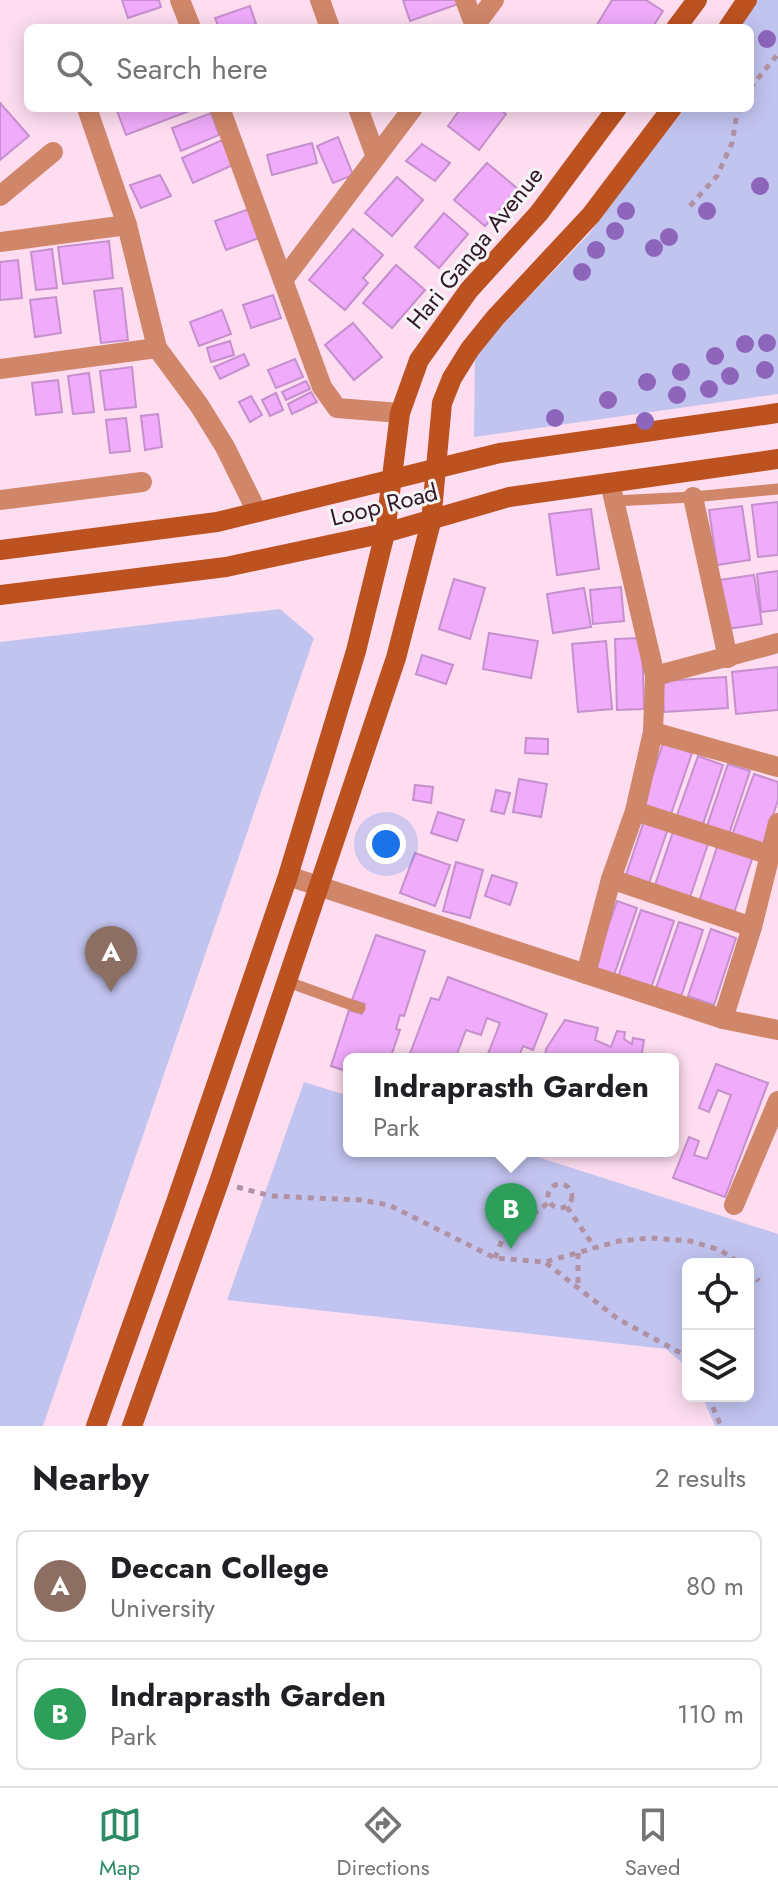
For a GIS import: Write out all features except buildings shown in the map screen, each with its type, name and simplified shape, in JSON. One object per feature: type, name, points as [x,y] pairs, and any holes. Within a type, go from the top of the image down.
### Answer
[{"type":"street","points":[[181,0],[190,24]]},
{"type":"street","points":[[320,0],[329,24]]},
{"type":"street","points":[[465,0],[473,24]]},
{"type":"street","points":[[476,24],[494,0]]},
{"type":"street","points":[[679,24],[697,0]]},
{"type":"street","points":[[731,24],[747,0]]},
{"type":"street","points":[[88,112],[127,225],[157,348],[225,447],[257,512]]},
{"type":"street","points":[[221,112],[322,387],[337,408],[400,413]]},
{"type":"street","points":[[359,112],[376,157]]},
{"type":"street","points":[[283,280],[410,112]]},
{"type":"street","name":"Hari Ganga Avenue","points":[[96,1426],[288,876],[356,651],[385,533],[400,413],[419,360],[469,290],[539,213],[614,112]]},
{"type":"street","points":[[132,1426],[288,982],[396,658],[431,522],[442,403],[452,378],[495,318],[591,215],[669,112]]},
{"type":"street","points":[[0,196],[53,152]]},
{"type":"street","points":[[0,242],[127,225]]},
{"type":"street","points":[[0,369],[157,348]]},
{"type":"street","name":"Loop Road","points":[[0,550],[217,522],[500,453],[778,413]]},
{"type":"street","name":"Loop Road","points":[[0,595],[226,567],[431,522],[509,497],[612,492],[778,459]]},
{"type":"street","points":[[0,500],[142,482]]},
{"type":"street","points":[[586,974],[611,879],[635,811],[653,732],[655,676],[612,492]]},
{"type":"street","points":[[693,497],[728,658]]},
{"type":"street","points":[[655,676],[778,643]]},
{"type":"street","points":[[653,732],[778,767]]},
{"type":"street","points":[[635,811],[770,855]]},
{"type":"street","points":[[723,1019],[752,927],[778,823]]},
{"type":"street","points":[[288,876],[723,1019],[778,1030]]},
{"type":"street","points":[[611,879],[752,927]]},
{"type":"street","points":[[734,1205],[778,1101]]},
{"type":"lane","points":[[612,492],[693,497],[778,489]]},
{"type":"lane","points":[[288,982],[360,1008]]},
{"type":"path","points":[[754,83],[778,54]]},
{"type":"path","points":[[690,206],[717,176],[732,143],[737,112]]},
{"type":"path","points":[[219,1182],[271,1196],[360,1200],[389,1205],[495,1258],[545,1262],[619,1241],[651,1238],[690,1241],[720,1250],[732,1258]]},
{"type":"path","points":[[495,1258],[503,1237],[548,1203],[549,1191],[562,1183],[569,1186],[571,1194],[567,1207]]},
{"type":"path","points":[[548,1203],[559,1209],[567,1207]]},
{"type":"path","points":[[567,1207],[595,1248]]},
{"type":"path","points":[[578,1253],[578,1287]]},
{"type":"path","points":[[545,1262],[618,1319],[682,1354]]},
{"type":"path","points":[[754,1276],[759,1281]]},
{"type":"path","points":[[711,1402],[721,1426]]},
{"type":"shaded area","points":[[756,0],[778,0],[778,394],[474,437],[475,353],[589,234],[676,112],[754,112],[754,24],[739,24]]},
{"type":"shaded area","points":[[280,609],[314,638],[43,1426],[0,1426],[0,642]]},
{"type":"shaded area","points":[[304,1082],[343,1094],[343,1157],[538,1157],[778,1234],[778,1426],[715,1426],[705,1402],[754,1402],[754,1258],[682,1258],[682,1363],[666,1349],[227,1300]]},
{"type":"place","name":"Deccan College","points":[[111,992]]},
{"type":"place","name":"Indraprasth Garden","points":[[511,1249]]}]
